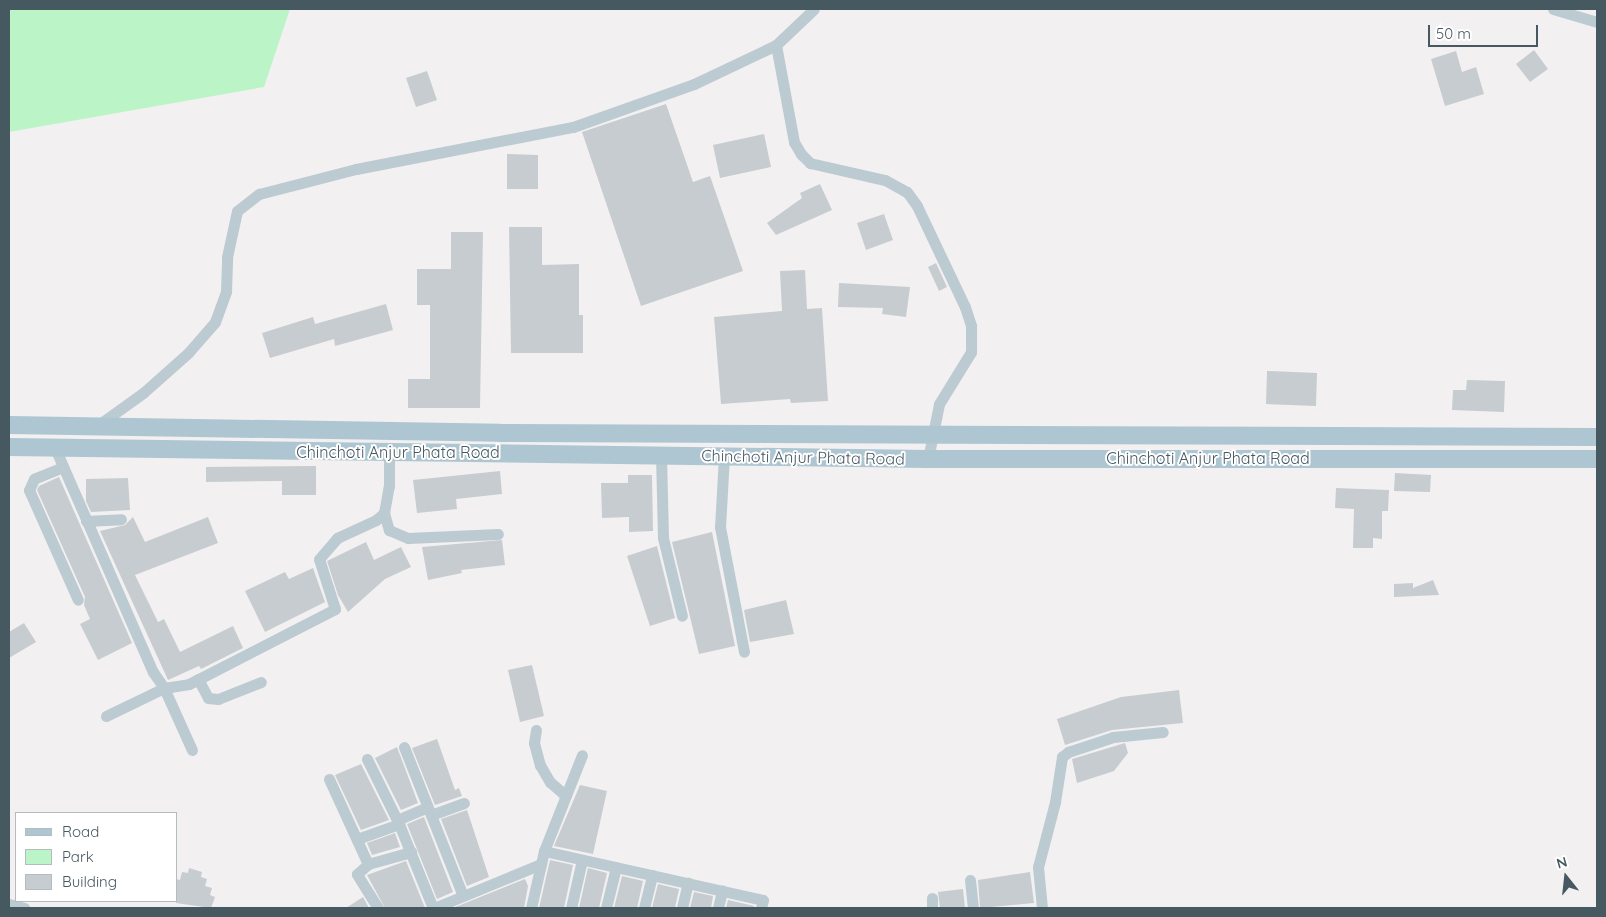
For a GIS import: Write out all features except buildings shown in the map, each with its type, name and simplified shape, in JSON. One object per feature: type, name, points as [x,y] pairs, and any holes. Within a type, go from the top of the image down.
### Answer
[{"type":"main road","name":"Chinchoti Anjur Phata Road","points":[[9,425],[933,436],[1597,437]]},
{"type":"main road","points":[[39,426],[46,448]]},
{"type":"main road","name":"Chinchoti Anjur Phata Road","points":[[9,447],[928,459],[1597,459]]},
{"type":"street","points":[[95,427],[151,386],[188,353],[215,322],[226,292],[227,258],[237,211],[259,194],[356,169],[573,127],[694,84],[776,45],[814,9]]},
{"type":"street","points":[[1554,9],[1597,22]]},
{"type":"street","points":[[776,45],[794,142],[801,154],[810,163],[885,180],[906,192],[965,306],[971,326],[971,352],[939,404],[928,459]]},
{"type":"street","points":[[46,448],[62,467],[153,672],[164,688],[192,750]]},
{"type":"street","points":[[390,452],[389,486],[384,513],[389,530],[408,538],[498,534]]},
{"type":"street","points":[[661,455],[663,538],[682,616]]},
{"type":"street","points":[[724,456],[720,527],[744,652]]},
{"type":"street","points":[[62,467],[34,479],[29,490],[78,600]]},
{"type":"street","points":[[106,716],[164,688],[176,688],[198,679],[336,609],[319,559],[337,538],[376,520],[384,513]]},
{"type":"street","points":[[86,521],[121,519]]},
{"type":"street","points":[[198,679],[208,698],[218,699],[261,682]]},
{"type":"street","points":[[536,730],[534,743],[540,765],[550,782],[566,796]]},
{"type":"street","points":[[1042,908],[1038,867],[1055,802],[1062,758],[1068,752],[1113,737],[1162,732]]},
{"type":"street","points":[[404,747],[463,896]]},
{"type":"street","points":[[531,908],[544,851],[582,755]]},
{"type":"street","points":[[367,759],[398,822],[434,908],[540,864]]},
{"type":"street","points":[[329,779],[368,864]]},
{"type":"street","points":[[356,839],[429,811],[464,803]]},
{"type":"street","points":[[544,851],[763,900],[762,908]]},
{"type":"street","points":[[378,908],[357,874],[368,864],[411,852]]},
{"type":"street","points":[[571,908],[582,860]]},
{"type":"street","points":[[606,908],[616,867]]},
{"type":"street","points":[[644,908],[652,875]]},
{"type":"street","points":[[970,880],[973,908]]},
{"type":"street","points":[[682,908],[688,883]]},
{"type":"street","points":[[718,908],[722,890]]},
{"type":"street","points":[[9,904],[24,908]]},
{"type":"green space","points":[[9,9],[290,9],[264,87],[9,132]]}]
